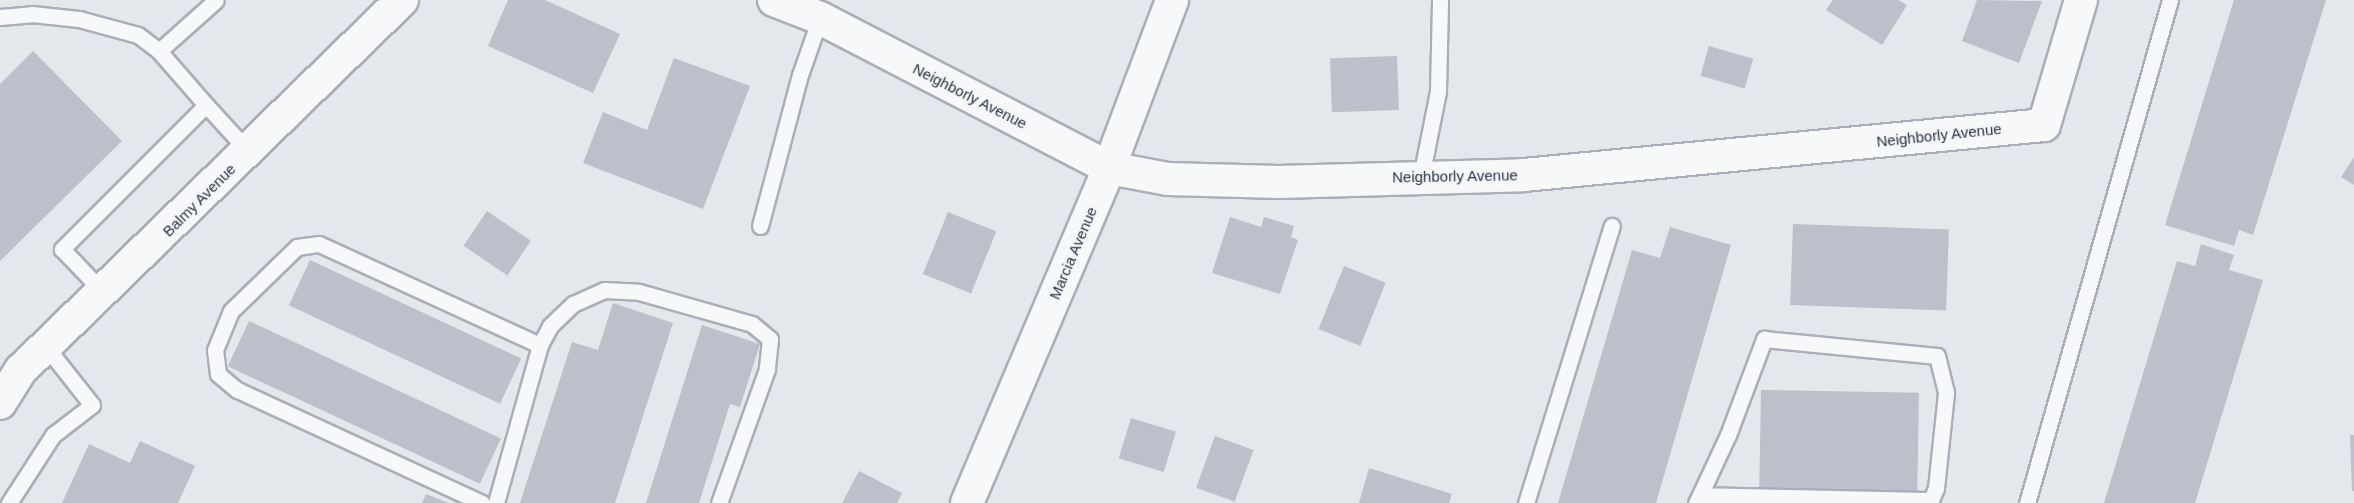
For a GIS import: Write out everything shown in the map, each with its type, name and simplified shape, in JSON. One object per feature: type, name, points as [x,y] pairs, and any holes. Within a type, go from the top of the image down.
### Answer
[{"type":"street","name":"Balmy Avenue","points":[[0,403],[11,361],[47,348],[402,0]]},
{"type":"street","name":"Neighborly Avenue","points":[[774,0],[820,18],[1109,168],[1168,179],[1280,182],[1524,175],[2044,125],[2081,0]]},
{"type":"street","name":"Marcia Avenue","points":[[967,503],[1109,168],[1172,0]]},
{"type":"lane","points":[[159,51],[216,0]]},
{"type":"lane","points":[[1421,177],[1438,91],[1440,0]]},
{"type":"lane","points":[[2027,503],[2170,0]]},
{"type":"lane","points":[[0,17],[32,14],[79,19],[138,35],[159,51],[248,151]]},
{"type":"lane","points":[[760,226],[801,75],[820,18]]},
{"type":"lane","points":[[104,293],[62,249],[206,105]]},
{"type":"lane","points":[[1526,503],[1612,226]]},
{"type":"lane","points":[[482,503],[237,390],[218,374],[215,350],[231,311],[277,263],[297,247],[319,244],[540,345]]},
{"type":"lane","points":[[496,503],[540,345],[550,326],[573,304],[604,290],[639,292],[752,324],[771,339],[767,369],[719,503]]},
{"type":"lane","points":[[1764,339],[1938,356],[1946,393],[1936,488],[1931,500],[1698,499],[1728,435],[1764,339]]},
{"type":"lane","points":[[9,503],[53,435],[92,405],[47,348]]},
{"type":"building","points":[[508,0],[545,0],[620,34],[593,93],[488,46]]},
{"type":"building","points":[[1833,0],[1898,0],[1907,5],[1882,45],[1826,10]]},
{"type":"building","points":[[1977,0],[2042,1],[2019,63],[1962,41]]},
{"type":"building","points":[[2234,0],[2326,0],[2253,235],[2239,230],[2234,246],[2165,225]]},
{"type":"building","points":[[1709,46],[1753,59],[1745,88],[1700,76]]},
{"type":"building","points":[[33,51],[122,141],[0,261],[0,84]]},
{"type":"building","points":[[1397,56],[1399,110],[1332,112],[1330,58]]},
{"type":"building","points":[[674,58],[750,86],[703,209],[583,163],[603,112],[647,130]]},
{"type":"building","points":[[2354,157],[2354,185],[2341,177]]},
{"type":"building","points":[[487,211],[531,241],[507,275],[464,246]]},
{"type":"building","points":[[948,212],[996,231],[971,294],[923,274]]},
{"type":"building","points":[[1230,217],[1261,227],[1264,217],[1294,226],[1291,237],[1298,240],[1280,294],[1212,273]]},
{"type":"building","points":[[1793,224],[1949,229],[1946,310],[1790,305]]},
{"type":"building","points":[[1670,227],[1731,245],[1656,503],[1558,503],[1632,250],[1660,258]]},
{"type":"building","points":[[2201,244],[2234,255],[2229,270],[2263,280],[2195,503],[2104,503],[2177,261],[2195,266]]},
{"type":"building","points":[[310,260],[521,358],[500,404],[289,305]]},
{"type":"building","points":[[1344,266],[1386,283],[1360,346],[1319,329]]},
{"type":"building","points":[[613,303],[673,323],[615,503],[520,503],[572,342],[598,350]]},
{"type":"building","points":[[249,321],[501,438],[480,484],[228,366]]},
{"type":"building","points":[[702,325],[760,344],[740,407],[730,404],[699,503],[646,503]]},
{"type":"building","points":[[1761,390],[1919,393],[1917,495],[1759,492]]},
{"type":"building","points":[[1131,418],[1176,432],[1164,472],[1119,458]]},
{"type":"building","points":[[2350,435],[2354,435],[2354,491],[2352,491]]},
{"type":"building","points":[[1215,436],[1254,450],[1235,502],[1196,488]]},
{"type":"building","points":[[140,441],[195,466],[178,503],[62,503],[89,444],[130,463]]},
{"type":"building","points":[[1369,468],[1452,494],[1449,503],[1359,503]]},
{"type":"building","points":[[859,471],[902,493],[897,503],[842,503]]},
{"type":"building","points":[[426,494],[448,503],[422,503]]}]
